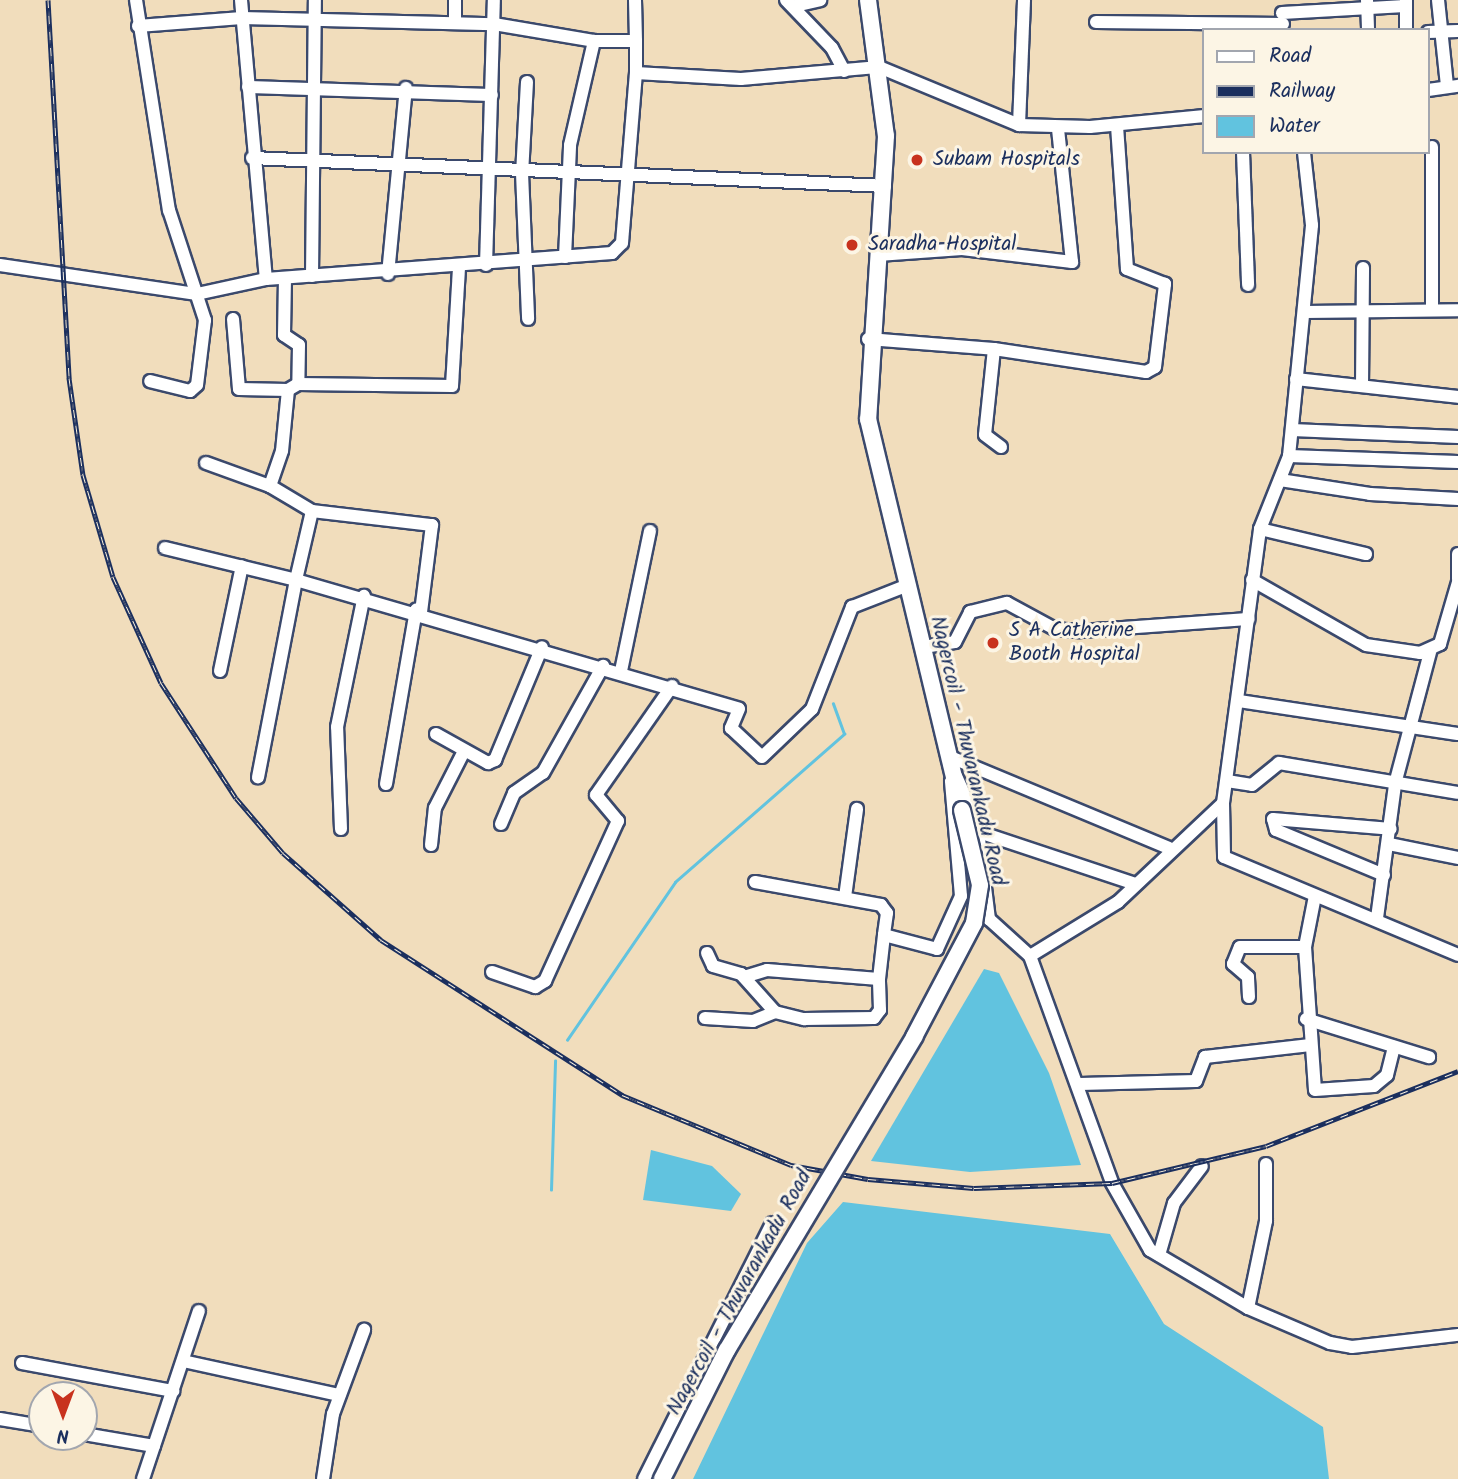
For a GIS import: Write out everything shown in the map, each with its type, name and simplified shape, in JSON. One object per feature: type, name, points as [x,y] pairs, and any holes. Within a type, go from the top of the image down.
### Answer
[{"type":"main road","name":"Nagercoil - Thuvarankadu Road","points":[[662,1479],[727,1350],[914,1037],[974,923],[980,885],[871,437],[868,339],[885,186],[879,67],[868,0]]},
{"type":"street","points":[[135,0],[169,210],[205,320],[197,385],[190,391],[150,381]]},
{"type":"street","points":[[241,0],[252,158],[267,279]]},
{"type":"street","points":[[312,276],[309,161],[315,0]]},
{"type":"street","points":[[455,0],[455,20]]},
{"type":"street","points":[[486,265],[494,0]]},
{"type":"street","points":[[0,265],[197,294],[267,279],[459,269],[618,249],[630,178],[636,73],[635,0]]},
{"type":"street","points":[[790,3],[820,0]]},
{"type":"street","points":[[1019,125],[1024,0]]},
{"type":"street","points":[[1430,90],[1453,86],[1438,0]]},
{"type":"street","points":[[790,3],[844,71]]},
{"type":"street","points":[[1096,22],[1283,17],[1367,4],[1405,3],[1406,28]]},
{"type":"street","points":[[1367,4],[1368,28]]},
{"type":"street","points":[[138,26],[242,18],[455,20],[594,41],[636,41]]},
{"type":"street","points":[[1430,32],[1458,31]]},
{"type":"street","points":[[565,257],[568,175],[594,41]]},
{"type":"street","points":[[636,73],[741,79],[879,67],[1019,125],[1058,128],[1202,116]]},
{"type":"street","points":[[527,82],[522,173],[523,260],[528,319]]},
{"type":"street","points":[[248,87],[405,88],[492,95]]},
{"type":"street","points":[[388,274],[405,88]]},
{"type":"street","points":[[868,339],[994,349],[1146,372],[1155,366],[1165,284],[1135,277],[1127,269],[1117,125]]},
{"type":"street","points":[[878,255],[962,249],[1072,262],[1058,128]]},
{"type":"street","points":[[1432,147],[1432,310]]},
{"type":"street","points":[[1243,154],[1248,285]]},
{"type":"street","points":[[1304,154],[1313,203],[1305,312],[1289,456],[1260,528],[1239,701],[1223,803],[1222,856],[1315,896],[1377,918],[1458,955]]},
{"type":"street","points":[[252,158],[488,172],[885,186]]},
{"type":"street","points":[[1362,386],[1363,268]]},
{"type":"street","points":[[233,319],[237,387],[452,386],[459,269]]},
{"type":"street","points":[[270,486],[282,451],[299,345],[284,335],[285,278]]},
{"type":"street","points":[[1305,312],[1364,309],[1458,310]]},
{"type":"street","points":[[994,349],[985,435],[1002,447]]},
{"type":"street","points":[[1296,379],[1458,397]]},
{"type":"street","points":[[1292,430],[1458,437]]},
{"type":"street","points":[[1289,456],[1458,462]]},
{"type":"street","points":[[206,463],[270,486],[312,511],[435,527],[386,784]]},
{"type":"street","points":[[1280,480],[1370,495],[1458,499]]},
{"type":"street","points":[[258,777],[312,511]]},
{"type":"street","points":[[1260,528],[1366,554]]},
{"type":"street","points":[[621,671],[650,531]]},
{"type":"street","points":[[164,548],[364,596],[672,686],[738,709],[732,728],[767,757],[811,709],[852,607],[908,585]]},
{"type":"street","points":[[1377,918],[1395,784],[1407,726],[1430,652],[1440,644],[1458,581],[1458,554]]},
{"type":"street","points":[[220,671],[242,566]]},
{"type":"street","points":[[1252,580],[1366,645],[1430,652]]},
{"type":"street","points":[[341,829],[337,727],[364,596]]},
{"type":"street","points":[[923,648],[955,642],[970,612],[1007,603],[1055,629],[1080,631],[1249,619]]},
{"type":"street","points":[[436,734],[488,763],[495,760],[542,648]]},
{"type":"street","points":[[501,824],[514,793],[543,773],[603,666]]},
{"type":"street","points":[[492,972],[535,986],[545,981],[618,821],[596,795],[672,686]]},
{"type":"street","points":[[1239,701],[1458,734]]},
{"type":"street","points":[[431,845],[435,808],[464,751]]},
{"type":"street","points":[[950,763],[979,832],[989,919],[1030,956],[1133,1231],[1159,1255],[1248,1308],[1352,1347],[1458,1335]]},
{"type":"street","points":[[950,763],[1169,848]]},
{"type":"street","points":[[884,935],[934,951],[959,909],[950,763]]},
{"type":"street","points":[[1227,781],[1252,785],[1279,763],[1458,793]]},
{"type":"street","points":[[1030,956],[1135,884],[1169,848],[1223,803]]},
{"type":"street","points":[[845,897],[857,809]]},
{"type":"street","points":[[1384,875],[1276,830],[1273,819],[1391,829]]},
{"type":"street","points":[[979,832],[1135,884]]},
{"type":"street","points":[[1389,844],[1458,858]]},
{"type":"street","points":[[705,1018],[752,1021],[775,1012],[814,1020],[874,1018],[880,1010],[879,979],[884,907],[845,897],[755,882]]},
{"type":"street","points":[[1315,896],[1305,947],[1306,1019],[1319,1092],[1374,1086],[1387,1075],[1394,1047]]},
{"type":"street","points":[[1249,997],[1248,977],[1233,964],[1240,947],[1305,947]]},
{"type":"street","points":[[707,953],[713,967],[744,977],[775,1012]]},
{"type":"street","points":[[744,977],[767,970],[879,979]]},
{"type":"street","points":[[1306,1019],[1429,1057]]},
{"type":"street","points":[[1080,1084],[1196,1081],[1205,1057],[1310,1045]]},
{"type":"street","points":[[1248,1308],[1266,1221],[1266,1164]]},
{"type":"street","points":[[1159,1255],[1174,1203],[1202,1166]]},
{"type":"street","points":[[644,1479],[772,1223]]},
{"type":"street","points":[[143,1479],[199,1311]]},
{"type":"street","points":[[323,1479],[339,1395],[364,1330]]},
{"type":"street","points":[[183,1361],[339,1395]]},
{"type":"street","points":[[22,1363],[173,1391]]},
{"type":"street","points":[[0,1419],[28,1424]]},
{"type":"street","points":[[98,1436],[154,1446]]},
{"type":"water","points":[[984,969],[999,973],[1049,1073],[1081,1165],[970,1172],[871,1161]]},
{"type":"water","points":[[651,1150],[712,1166],[741,1194],[731,1211],[643,1200]]},
{"type":"water","points":[[843,1202],[1110,1234],[1164,1324],[1323,1427],[1329,1479],[693,1479],[807,1243]]},
{"type":"waterway","points":[[567,1040],[675,882],[844,734],[833,704]]},
{"type":"waterway","points":[[551,1190],[555,1061]]},
{"type":"railway","points":[[48,0],[69,378],[83,475],[113,577],[161,683],[236,798],[283,853],[381,940],[622,1095],[791,1165],[868,1179],[974,1188],[1112,1183],[1266,1146],[1458,1071]]},
{"type":"place","name":"Subam Hospitals","points":[[917,160]]},
{"type":"place","name":"Saradha Hospital","points":[[852,245]]},
{"type":"place","name":"S A Catherine Booth Hospital","points":[[993,643]]}]
